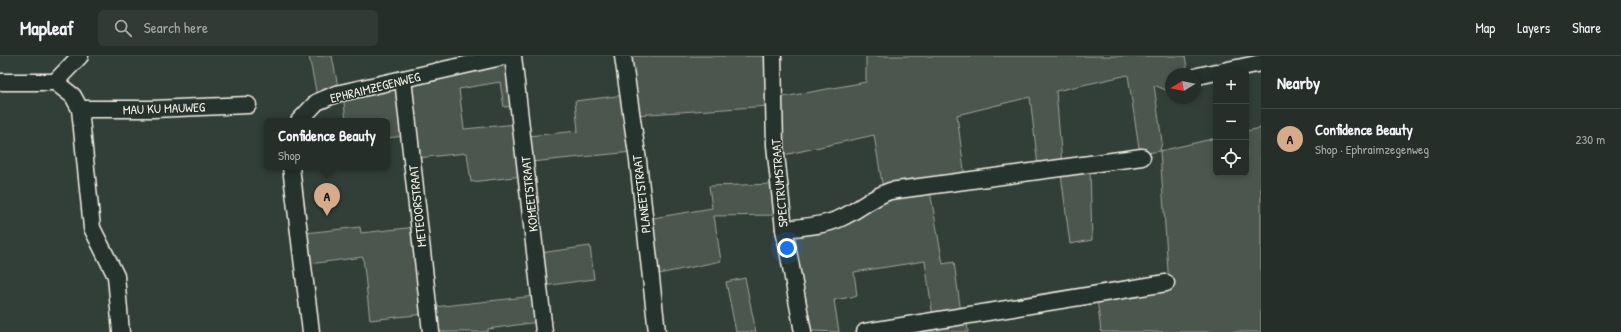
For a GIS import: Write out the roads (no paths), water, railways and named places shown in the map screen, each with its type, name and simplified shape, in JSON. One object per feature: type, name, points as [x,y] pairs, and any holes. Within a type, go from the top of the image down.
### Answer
[{"type":"street","points":[[55,82],[80,56]]},
{"type":"street","name":"EPHRAIMZEGENWEG","points":[[301,118],[317,102],[336,94],[506,56]]},
{"type":"street","name":"KOMEETSTRAAT","points":[[513,56],[544,332]]},
{"type":"street","name":"PLANEETSTRAAT","points":[[622,56],[638,161],[657,332]]},
{"type":"street","name":"SPECTRUMSTRAAT","points":[[772,56],[775,145],[784,229],[803,332]]},
{"type":"street","points":[[1237,68],[1261,63]]},
{"type":"street","points":[[1201,75],[1213,73]]},
{"type":"street","name":"METEOORSTRAAT","points":[[403,79],[431,332]]},
{"type":"street","points":[[0,82],[55,82],[74,96],[80,109],[92,228],[116,276],[121,332]]},
{"type":"street","name":"MAU KU MAUWEG","points":[[80,109],[153,109],[248,105]]},
{"type":"street","points":[[784,229],[814,225],[841,218],[877,195],[890,191],[1142,157]]},
{"type":"street","points":[[291,170],[311,332]]},
{"type":"street","points":[[865,332],[1166,283]]},
{"type":"place","name":"Confidence Beauty","points":[[327,216]]}]
